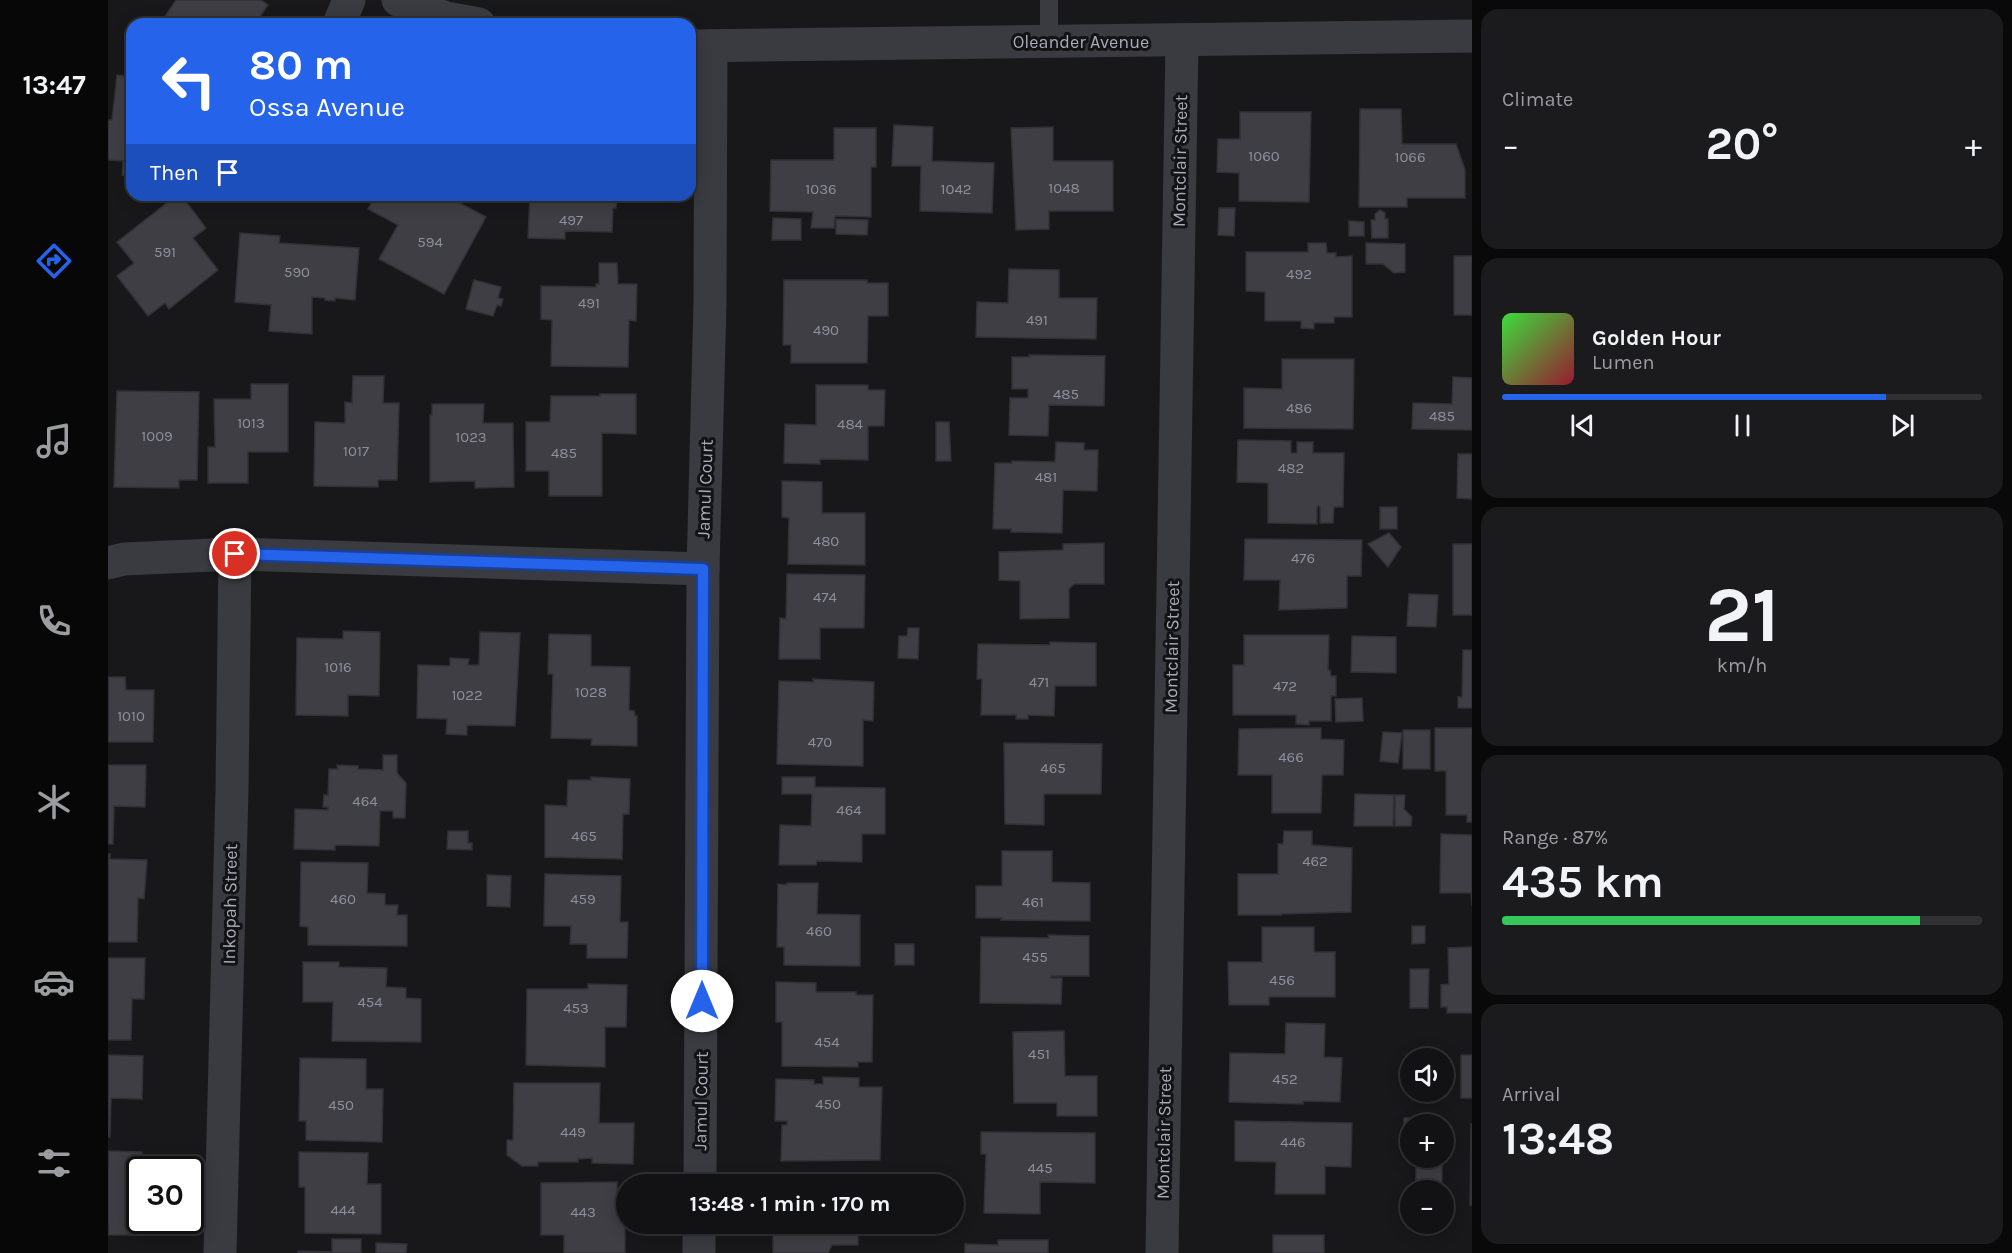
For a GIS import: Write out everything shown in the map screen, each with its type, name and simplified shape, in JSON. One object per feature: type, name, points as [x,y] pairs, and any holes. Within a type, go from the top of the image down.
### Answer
[{"type":"street","points":[[342,18],[349,0]]},
{"type":"street","points":[[398,0],[446,18]]},
{"type":"street","name":"Oleander Avenue","points":[[700,46],[1472,36]]},
{"type":"street","name":"Montclair Street","points":[[1162,1253],[1182,41]]},
{"type":"street","name":"Jamul Court","points":[[700,46],[710,303],[703,569],[700,1174]]},
{"type":"street","points":[[108,563],[124,559],[235,554],[703,569]]},
{"type":"street","name":"Inkopah Street","points":[[220,1253],[232,789],[235,554]]},
{"type":"street","points":[[699,1234],[699,1253]]},
{"type":"lane","points":[[1049,0],[1049,41]]},
{"type":"building","points":[[176,0],[261,0],[268,5],[259,18],[164,18]]},
{"type":"building","points":[[117,75],[126,76],[126,175],[122,175],[123,161],[108,158],[108,120],[112,120]]},
{"type":"building","points":[[1360,109],[1401,109],[1402,144],[1456,144],[1465,170],[1465,198],[1407,198],[1407,207],[1359,207]]},
{"type":"building","points":[[1240,112],[1311,112],[1309,202],[1239,201],[1239,173],[1217,172],[1218,139],[1240,139]]},
{"type":"building","points":[[894,125],[933,127],[932,161],[994,163],[992,213],[920,211],[921,166],[892,166]]},
{"type":"building","points":[[1053,127],[1053,161],[1113,161],[1113,211],[1049,211],[1049,229],[1016,230],[1011,128]]},
{"type":"building","points":[[834,128],[876,128],[876,167],[871,167],[871,217],[835,216],[834,228],[811,228],[813,212],[770,211],[771,160],[834,160]]},
{"type":"building","points":[[169,201],[186,201],[206,228],[193,238],[218,270],[169,309],[165,303],[148,316],[117,276],[134,263],[117,242]]},
{"type":"building","points":[[373,201],[456,201],[486,217],[444,294],[379,259],[398,225],[368,209]]},
{"type":"building","points":[[530,201],[617,201],[616,208],[613,208],[612,232],[565,231],[565,239],[528,238]]},
{"type":"building","points":[[1219,208],[1235,208],[1234,236],[1218,235]]},
{"type":"building","points":[[1380,210],[1385,213],[1385,219],[1388,219],[1388,238],[1372,238],[1371,220],[1375,220],[1375,214]]},
{"type":"building","points":[[773,218],[801,219],[801,240],[772,240]]},
{"type":"building","points":[[836,219],[868,220],[867,235],[836,234]]},
{"type":"building","points":[[1349,221],[1364,222],[1364,236],[1349,236]]},
{"type":"building","points":[[240,233],[280,236],[279,243],[359,248],[355,300],[335,298],[335,301],[312,297],[312,334],[269,331],[271,305],[235,302]]},
{"type":"building","points":[[1308,243],[1326,243],[1327,253],[1336,253],[1336,257],[1352,256],[1352,317],[1334,317],[1334,323],[1314,323],[1314,329],[1301,328],[1301,321],[1265,321],[1265,292],[1246,291],[1246,252],[1308,252]]},
{"type":"building","points":[[1366,243],[1405,244],[1405,272],[1394,273],[1383,264],[1366,264]]},
{"type":"building","points":[[1454,256],[1472,256],[1472,315],[1454,315]]},
{"type":"building","points":[[599,263],[617,263],[618,284],[637,284],[636,321],[629,320],[628,367],[551,366],[552,320],[541,319],[541,286],[596,287],[596,284],[599,284]]},
{"type":"building","points":[[1009,269],[1059,270],[1059,298],[1097,298],[1096,339],[976,337],[977,302],[1008,303]]},
{"type":"building","points":[[474,280],[501,287],[498,298],[503,299],[501,306],[497,305],[493,316],[466,309]]},
{"type":"building","points":[[784,280],[867,280],[867,283],[888,283],[888,316],[868,316],[867,363],[791,363],[791,345],[783,345]]},
{"type":"building","points":[[1029,355],[1105,356],[1104,406],[1049,405],[1048,436],[1009,435],[1010,398],[1028,398],[1028,389],[1012,389],[1012,357],[1030,357]]},
{"type":"building","points":[[1282,359],[1354,359],[1353,429],[1244,428],[1244,388],[1282,389]]},
{"type":"building","points":[[353,376],[384,376],[383,403],[399,403],[397,480],[378,480],[378,487],[314,486],[315,422],[345,423],[345,402],[352,403]]},
{"type":"building","points":[[1453,377],[1472,378],[1472,430],[1412,429],[1413,403],[1452,404]]},
{"type":"building","points":[[251,384],[288,384],[288,452],[248,452],[248,483],[208,483],[208,447],[215,447],[214,399],[251,399]]},
{"type":"building","points":[[816,385],[868,385],[868,390],[885,390],[884,426],[868,426],[868,460],[820,459],[820,464],[784,463],[785,424],[816,425]]},
{"type":"building","points":[[117,391],[199,392],[197,480],[179,480],[179,488],[114,487]]},
{"type":"building","points":[[600,394],[636,394],[636,434],[602,433],[602,496],[549,496],[549,471],[526,471],[526,422],[550,422],[551,396],[600,396]]},
{"type":"building","points":[[432,404],[484,404],[483,423],[513,423],[514,487],[475,488],[475,481],[430,482]]},
{"type":"building","points":[[936,422],[949,422],[951,461],[936,461]]},
{"type":"building","points":[[1238,440],[1291,441],[1291,453],[1297,453],[1297,442],[1313,442],[1313,453],[1344,453],[1343,507],[1334,507],[1333,523],[1320,523],[1320,506],[1317,506],[1317,524],[1268,523],[1268,483],[1237,482]]},
{"type":"building","points":[[1056,442],[1084,443],[1084,450],[1098,450],[1097,491],[1063,490],[1062,533],[1011,532],[1011,529],[993,529],[995,463],[1055,462]]},
{"type":"building","points":[[1458,454],[1472,454],[1472,499],[1457,498]]},
{"type":"building","points":[[782,481],[822,482],[822,513],[865,513],[865,565],[788,564],[789,518],[782,517]]},
{"type":"building","points":[[1380,507],[1397,507],[1397,529],[1380,529]]},
{"type":"building","points":[[1389,533],[1401,547],[1388,567],[1368,544]]},
{"type":"building","points":[[1245,539],[1362,540],[1361,576],[1347,576],[1347,608],[1279,610],[1280,580],[1244,580]]},
{"type":"building","points":[[1104,543],[1104,584],[1074,584],[1069,589],[1069,618],[1020,619],[1020,581],[999,580],[999,552],[1063,550],[1063,544]]},
{"type":"building","points":[[1453,544],[1472,544],[1472,615],[1453,615]]},
{"type":"building","points":[[787,574],[865,575],[864,628],[820,628],[820,659],[779,659],[780,618],[786,619]]},
{"type":"building","points":[[1409,594],[1438,595],[1436,627],[1407,626]]},
{"type":"building","points":[[908,628],[919,628],[918,659],[898,658],[899,636],[907,636]]},
{"type":"building","points":[[343,631],[380,632],[379,696],[348,695],[348,716],[296,715],[297,638],[343,639]]},
{"type":"building","points":[[480,632],[520,633],[515,726],[467,725],[467,735],[446,734],[447,719],[417,718],[418,665],[450,666],[450,658],[469,659],[468,665],[479,665]]},
{"type":"building","points":[[549,634],[591,635],[591,666],[630,667],[629,710],[634,711],[637,716],[637,746],[591,745],[592,739],[551,738],[553,674],[548,674]]},
{"type":"building","points":[[1244,635],[1329,635],[1328,670],[1331,676],[1336,676],[1336,696],[1331,696],[1331,721],[1309,721],[1309,725],[1296,724],[1296,715],[1233,715],[1233,665],[1244,665]]},
{"type":"building","points":[[1352,636],[1396,637],[1396,673],[1351,672]]},
{"type":"building","points":[[1050,642],[1096,643],[1096,686],[1055,686],[1054,716],[1028,715],[1028,719],[1016,719],[1016,715],[981,715],[982,679],[977,679],[978,644],[1050,645]]},
{"type":"building","points":[[1463,650],[1472,650],[1472,708],[1458,708],[1458,697],[1462,697]]},
{"type":"building","points":[[108,677],[125,677],[126,690],[154,690],[153,742],[108,742]]},
{"type":"building","points":[[813,679],[874,682],[873,721],[863,720],[863,766],[777,764],[779,681],[814,682]]},
{"type":"building","points":[[1362,698],[1363,721],[1336,722],[1335,699]]},
{"type":"building","points":[[1321,728],[1321,739],[1344,740],[1343,775],[1322,775],[1321,813],[1272,813],[1272,775],[1238,775],[1239,729]]},
{"type":"building","points":[[1435,728],[1472,728],[1472,822],[1467,822],[1467,815],[1446,815],[1446,771],[1435,771]]},
{"type":"building","points":[[1403,730],[1430,730],[1430,769],[1403,769]]},
{"type":"building","points":[[1383,732],[1402,733],[1398,763],[1380,761]]},
{"type":"building","points":[[1004,743],[1102,744],[1101,794],[1044,794],[1044,825],[1005,824]]},
{"type":"building","points":[[383,755],[397,755],[397,773],[406,783],[405,818],[393,818],[393,811],[380,811],[379,846],[335,845],[335,850],[294,849],[295,809],[328,810],[328,807],[323,807],[324,795],[328,795],[329,769],[338,769],[337,765],[383,770]]},
{"type":"building","points":[[108,765],[146,765],[145,807],[114,806],[113,844],[108,844]]},
{"type":"building","points":[[591,777],[630,779],[629,814],[623,814],[622,859],[545,857],[545,805],[567,806],[568,780],[591,780]]},
{"type":"building","points":[[782,777],[815,777],[815,787],[885,788],[885,834],[862,834],[862,862],[817,861],[816,865],[779,865],[780,825],[811,826],[812,794],[782,794]]},
{"type":"building","points":[[1355,794],[1394,795],[1393,826],[1354,826]]},
{"type":"building","points":[[1395,795],[1405,795],[1404,809],[1412,817],[1411,826],[1395,826]]},
{"type":"building","points":[[448,831],[468,831],[468,843],[472,843],[472,850],[447,849]]},
{"type":"building","points":[[1284,831],[1312,831],[1312,845],[1352,848],[1351,912],[1238,915],[1238,874],[1278,874],[1278,844],[1283,844]]},
{"type":"building","points":[[1441,834],[1472,835],[1472,906],[1471,893],[1440,893]]},
{"type":"building","points":[[1002,851],[1052,851],[1052,882],[1090,883],[1090,921],[976,918],[976,886],[1002,886]]},
{"type":"building","points":[[108,854],[110,854],[110,859],[147,860],[144,899],[138,898],[137,942],[108,942]]},
{"type":"building","points":[[301,862],[368,863],[367,893],[385,894],[385,905],[398,905],[397,915],[407,915],[407,946],[308,945],[308,927],[300,926]]},
{"type":"building","points":[[545,874],[621,876],[620,922],[628,922],[627,958],[587,958],[587,944],[570,944],[571,926],[544,926]]},
{"type":"building","points":[[487,875],[511,876],[510,907],[487,906]]},
{"type":"building","points":[[787,883],[818,883],[817,914],[860,915],[860,966],[784,965],[784,947],[777,947],[778,884],[787,885]]},
{"type":"building","points":[[1412,926],[1425,926],[1425,943],[1412,944]]},
{"type":"building","points":[[1262,927],[1314,927],[1314,952],[1335,952],[1335,997],[1269,997],[1269,1005],[1229,1005],[1228,962],[1262,962]]},
{"type":"building","points":[[1048,935],[1089,936],[1089,976],[1051,976],[1051,978],[1062,978],[1061,1004],[980,1003],[981,937],[1049,938]]},
{"type":"building","points":[[895,944],[914,944],[914,965],[895,965]]},
{"type":"building","points":[[1472,947],[1472,1013],[1447,1013],[1447,1007],[1441,1007],[1441,985],[1449,984],[1448,948]]},
{"type":"building","points":[[108,958],[145,958],[144,999],[132,999],[131,1040],[108,1040]]},
{"type":"building","points":[[303,962],[339,962],[339,967],[387,968],[386,987],[406,988],[406,998],[421,999],[421,1042],[332,1041],[333,1002],[303,1002]]},
{"type":"building","points":[[1410,969],[1429,969],[1428,1008],[1410,1008]]},
{"type":"building","points":[[776,982],[816,983],[816,992],[856,992],[856,995],[873,995],[872,1062],[858,1062],[858,1067],[782,1066],[782,1022],[776,1022]]},
{"type":"building","points":[[588,984],[627,985],[626,1027],[605,1027],[605,1067],[526,1065],[527,989],[588,989]]},
{"type":"building","points":[[1286,1023],[1325,1024],[1324,1057],[1342,1058],[1340,1102],[1303,1101],[1303,1104],[1229,1102],[1230,1053],[1285,1054]]},
{"type":"building","points":[[1064,1031],[1065,1076],[1097,1076],[1097,1116],[1057,1116],[1057,1103],[1014,1103],[1013,1032]]},
{"type":"building","points":[[108,1055],[143,1056],[142,1099],[111,1098],[110,1137],[108,1137]]},
{"type":"building","points":[[1461,1055],[1472,1055],[1472,1098],[1461,1098]]},
{"type":"building","points":[[300,1058],[366,1059],[366,1089],[383,1089],[382,1142],[306,1140],[306,1121],[299,1121]]},
{"type":"building","points":[[823,1077],[859,1078],[859,1087],[882,1087],[880,1160],[781,1161],[782,1125],[787,1125],[787,1121],[775,1121],[776,1079],[814,1080],[814,1084],[823,1084]]},
{"type":"building","points":[[514,1083],[600,1083],[599,1123],[634,1123],[633,1164],[592,1163],[592,1158],[578,1159],[578,1162],[538,1162],[538,1166],[522,1166],[507,1155],[507,1140],[513,1140]]},
{"type":"building","points":[[1235,1121],[1352,1123],[1351,1167],[1325,1166],[1325,1194],[1275,1194],[1276,1162],[1235,1161]]},
{"type":"building","points":[[1471,1124],[1472,1205],[1470,1205]]},
{"type":"building","points":[[981,1132],[1095,1133],[1095,1183],[1040,1182],[1040,1214],[984,1213],[986,1154],[981,1154]]},
{"type":"building","points":[[108,1151],[142,1152],[142,1156],[126,1156],[126,1234],[134,1235],[108,1235]]},
{"type":"building","points":[[299,1152],[368,1153],[367,1184],[381,1184],[381,1234],[305,1233],[305,1187],[299,1187]]},
{"type":"building","points":[[1416,1168],[1442,1168],[1442,1180],[1416,1180]]},
{"type":"building","points":[[616,1182],[616,1234],[625,1234],[625,1253],[564,1253],[564,1235],[541,1235],[541,1183]]},
{"type":"building","points":[[773,1234],[858,1234],[858,1245],[832,1245],[828,1253],[773,1253]]},
{"type":"building","points":[[1273,1235],[1324,1235],[1324,1253],[1273,1253]]},
{"type":"building","points":[[332,1239],[361,1239],[361,1253],[298,1253],[298,1251],[332,1252]]},
{"type":"building","points":[[998,1240],[1048,1240],[1048,1253],[965,1253],[965,1244],[998,1245]]},
{"type":"building","points":[[376,1243],[407,1244],[406,1253],[376,1253]]},
{"type":"route","points":[[235,554],[703,569],[702,1001]]}]
